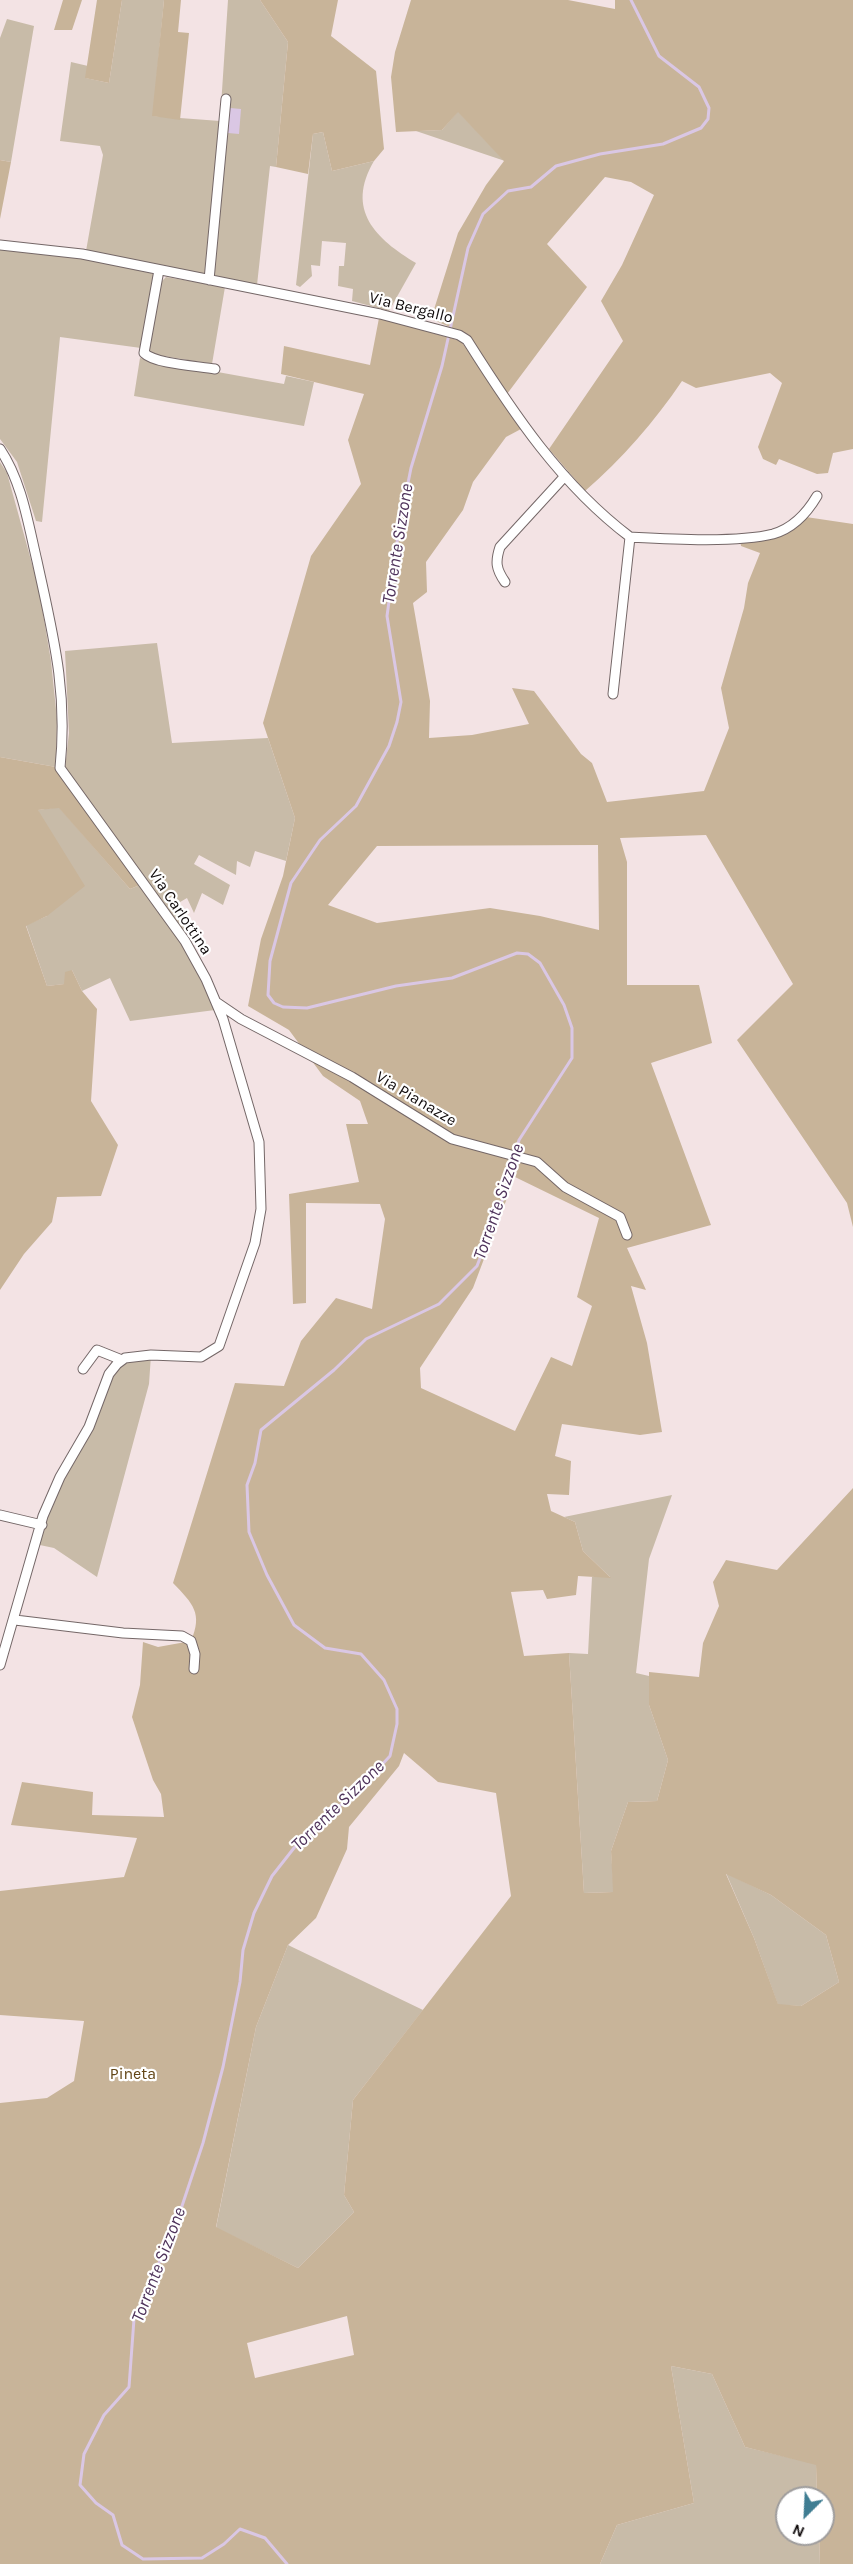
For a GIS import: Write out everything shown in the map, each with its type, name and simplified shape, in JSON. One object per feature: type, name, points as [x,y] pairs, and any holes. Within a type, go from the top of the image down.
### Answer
[{"type":"street","points":[[208,280],[226,99]]},
{"type":"street","name":"Via Bergallo","points":[[0,245],[82,254],[380,314],[437,328],[459,336],[467,340],[524,428],[565,476],[605,517],[630,537]]},
{"type":"street","points":[[159,270],[144,353],[149,358],[215,369]]},
{"type":"street","name":"Via Carlottina","points":[[0,449],[10,464],[23,500],[60,663],[64,728],[60,768],[185,941],[216,1002],[259,1142],[261,1209],[255,1243],[219,1346],[201,1357],[136,1356],[122,1360]]},
{"type":"street","points":[[505,582],[497,571],[495,560],[500,547],[565,476]]},
{"type":"street","points":[[613,694],[630,537],[735,538],[774,533],[808,513],[817,495]]},
{"type":"street","name":"Via Pianazze","points":[[216,1002],[242,1019],[352,1077],[409,1115],[452,1139],[537,1162],[566,1187],[620,1217],[627,1235]]},
{"type":"street","points":[[0,1665],[42,1525],[60,1477],[89,1426],[109,1374],[122,1360],[97,1350],[83,1369]]},
{"type":"street","points":[[0,1515],[42,1525]]},
{"type":"street","points":[[15,1620],[123,1633],[183,1636],[191,1641],[194,1670]]},
{"type":"shaded area","points":[[122,0],[164,0],[153,116],[220,121],[228,0],[260,0],[288,42],[276,167],[270,166],[257,285],[86,251],[103,155],[100,146],[60,141],[71,62],[88,66],[86,78],[109,83]]},
{"type":"shaded area","points":[[7,19],[34,26],[11,162],[0,160],[0,38]]},
{"type":"shaded area","points":[[230,108],[241,109],[239,134],[228,133]]},
{"type":"shaded area","points":[[458,111],[505,161],[416,131],[442,130]]},
{"type":"shaded area","points":[[323,132],[332,171],[374,161],[366,178],[363,194],[364,208],[369,221],[388,244],[416,263],[389,311],[352,301],[353,289],[338,286],[339,266],[344,266],[346,243],[322,241],[320,266],[311,265],[312,276],[300,287],[296,285],[313,134]]},
{"type":"shaded area","points":[[0,248],[91,260],[155,274],[141,348],[60,337],[42,522],[36,521],[17,462],[0,439]]},
{"type":"shaded area","points":[[166,277],[225,287],[212,364],[151,354],[149,351],[161,282]]},
{"type":"shaded area","points":[[140,358],[284,384],[286,376],[314,382],[304,426],[134,396]]},
{"type":"shaded area","points":[[0,462],[7,473],[39,589],[51,661],[57,719],[56,767],[0,757]]},
{"type":"shaded area","points":[[157,643],[172,743],[268,738],[295,818],[286,861],[255,851],[250,867],[237,861],[236,875],[199,855],[194,864],[230,885],[223,905],[202,893],[194,913],[187,898],[175,905],[187,931],[183,935],[65,768],[69,733],[65,651]]},
{"type":"shaded area","points":[[59,807],[130,889],[140,885],[182,945],[215,1010],[130,1021],[110,978],[82,991],[72,970],[65,984],[47,986],[26,925],[47,916],[38,810]]},
{"type":"shaded area","points":[[151,1355],[149,1384],[97,1577],[54,1548],[35,1544],[117,1364]]},
{"type":"shaded area","points":[[672,1495],[649,1559],[636,1673],[649,1676],[649,1705],[668,1760],[657,1801],[628,1802],[611,1851],[614,1892],[584,1893],[569,1653],[588,1654],[592,1577],[610,1577],[583,1551],[575,1522],[564,1517]]},
{"type":"shaded area","points":[[726,1873],[771,1895],[826,1935],[839,1982],[801,2006],[778,2005],[754,1938]]},
{"type":"shaded area","points":[[288,1945],[423,2010],[353,2100],[344,2195],[354,2212],[298,2268],[216,2228],[256,2027]]},
{"type":"shaded area","points":[[671,2366],[712,2374],[745,2447],[816,2464],[817,2486],[775,2486],[775,2546],[819,2546],[820,2564],[600,2564],[617,2525],[694,2503]]},
{"type":"green space","points":[[63,0],[82,0],[72,30],[54,30]]},
{"type":"green space","points":[[97,0],[122,0],[109,83],[85,78]]},
{"type":"green space","points":[[164,0],[181,0],[178,32],[189,33],[180,120],[152,116]]},
{"type":"green space","points":[[260,0],[338,0],[331,36],[376,71],[384,149],[374,161],[332,171],[323,132],[313,134],[308,174],[276,167],[288,42]]},
{"type":"green space","points":[[411,0],[568,0],[615,9],[615,0],[853,0],[853,449],[833,453],[828,473],[817,474],[779,459],[776,465],[763,459],[758,447],[782,383],[770,373],[696,388],[682,381],[637,439],[585,491],[549,449],[623,341],[601,301],[622,265],[654,195],[631,182],[605,177],[547,244],[587,287],[507,394],[469,335],[431,319],[458,233],[486,185],[504,161],[458,112],[442,130],[396,132],[391,77],[395,52]]},
{"type":"green space","points":[[0,160],[11,162],[0,219]]},
{"type":"green space","name":"Pineta","points":[[379,318],[461,341],[521,429],[506,437],[473,482],[463,510],[426,562],[427,592],[413,603],[430,701],[429,738],[472,735],[529,724],[512,688],[534,691],[581,754],[592,763],[607,802],[704,791],[729,728],[721,688],[744,608],[748,583],[760,553],[741,546],[740,540],[753,539],[806,517],[853,524],[853,1227],[847,1203],[737,1040],[793,984],[706,835],[620,838],[627,862],[627,985],[699,985],[712,1043],[651,1063],[711,1225],[627,1248],[646,1290],[631,1286],[647,1343],[662,1432],[640,1435],[562,1424],[555,1456],[571,1461],[569,1495],[547,1494],[551,1511],[575,1522],[583,1551],[611,1578],[578,1576],[576,1595],[547,1599],[543,1590],[511,1592],[524,1656],[569,1653],[584,1893],[613,1892],[611,1851],[628,1802],[657,1801],[668,1760],[649,1705],[649,1672],[699,1677],[703,1643],[719,1606],[713,1582],[726,1560],[777,1570],[853,1488],[853,2564],[820,2564],[819,2546],[835,2546],[835,2486],[817,2486],[816,2465],[745,2447],[712,2374],[671,2366],[694,2503],[617,2525],[600,2564],[0,2564],[0,2103],[47,2098],[74,2081],[84,2021],[0,2015],[0,1891],[124,1877],[137,1838],[11,1825],[22,1782],[93,1792],[92,1815],[164,1817],[161,1794],[153,1780],[132,1717],[140,1685],[143,1642],[158,1647],[191,1641],[196,1623],[194,1609],[173,1583],[235,1383],[284,1386],[301,1341],[336,1298],[372,1309],[385,1219],[380,1204],[306,1203],[306,1303],[293,1304],[289,1194],[359,1182],[346,1124],[368,1124],[360,1101],[323,1076],[289,1030],[248,1006],[261,939],[283,876],[295,818],[263,723],[311,556],[361,484],[348,440],[364,394],[281,374],[284,346],[370,365]],"holes":[[[598,845],[599,930],[540,916],[490,908],[377,923],[328,905],[377,846]],[[515,1177],[599,1218],[577,1297],[592,1306],[572,1366],[551,1357],[515,1431],[421,1388],[420,1368],[473,1288]],[[404,1753],[438,1782],[496,1793],[511,1896],[353,2100],[344,2195],[354,2212],[298,2268],[216,2227],[256,2027],[288,1945],[316,1918],[347,1849],[349,1827],[399,1766]],[[726,1874],[771,1895],[826,1935],[839,1982],[801,2006],[778,2004],[754,1938]],[[347,2316],[354,2355],[255,2378],[247,2343]]]},
{"type":"green space","points":[[0,757],[56,767],[140,885],[130,889],[59,808],[38,810],[85,886],[47,916],[26,926],[47,986],[64,984],[65,972],[72,970],[82,991],[97,1009],[91,1101],[118,1145],[101,1196],[57,1197],[52,1222],[24,1254],[0,1290]]},
{"type":"waterway","name":"Torrente Sizzone","points":[[287,2564],[265,2538],[240,2529],[224,2544],[202,2558],[143,2559],[122,2545],[113,2515],[96,2503],[80,2485],[84,2454],[104,2415],[129,2387],[134,2319],[175,2227],[203,2143],[223,2067],[240,1982],[243,1950],[254,1913],[272,1876],[294,1848],[334,1809],[349,1800],[390,1756],[397,1724],[397,1709],[384,1680],[361,1654],[325,1648],[294,1625],[267,1575],[249,1532],[247,1485],[255,1463],[261,1430],[334,1370],[366,1339],[439,1304],[477,1266],[505,1193],[519,1140],[572,1058],[572,1028],[564,1005],[540,963],[528,954],[517,953],[452,978],[396,986],[307,1008],[283,1007],[274,1003],[268,995],[270,961],[291,883],[320,840],[356,806],[389,746],[397,722],[401,702],[387,616],[399,528],[411,468],[442,366],[468,248],[483,214],[508,191],[531,187],[556,166],[600,154],[663,144],[701,128],[708,119],[709,108],[699,87],[659,56],[631,0]]}]
